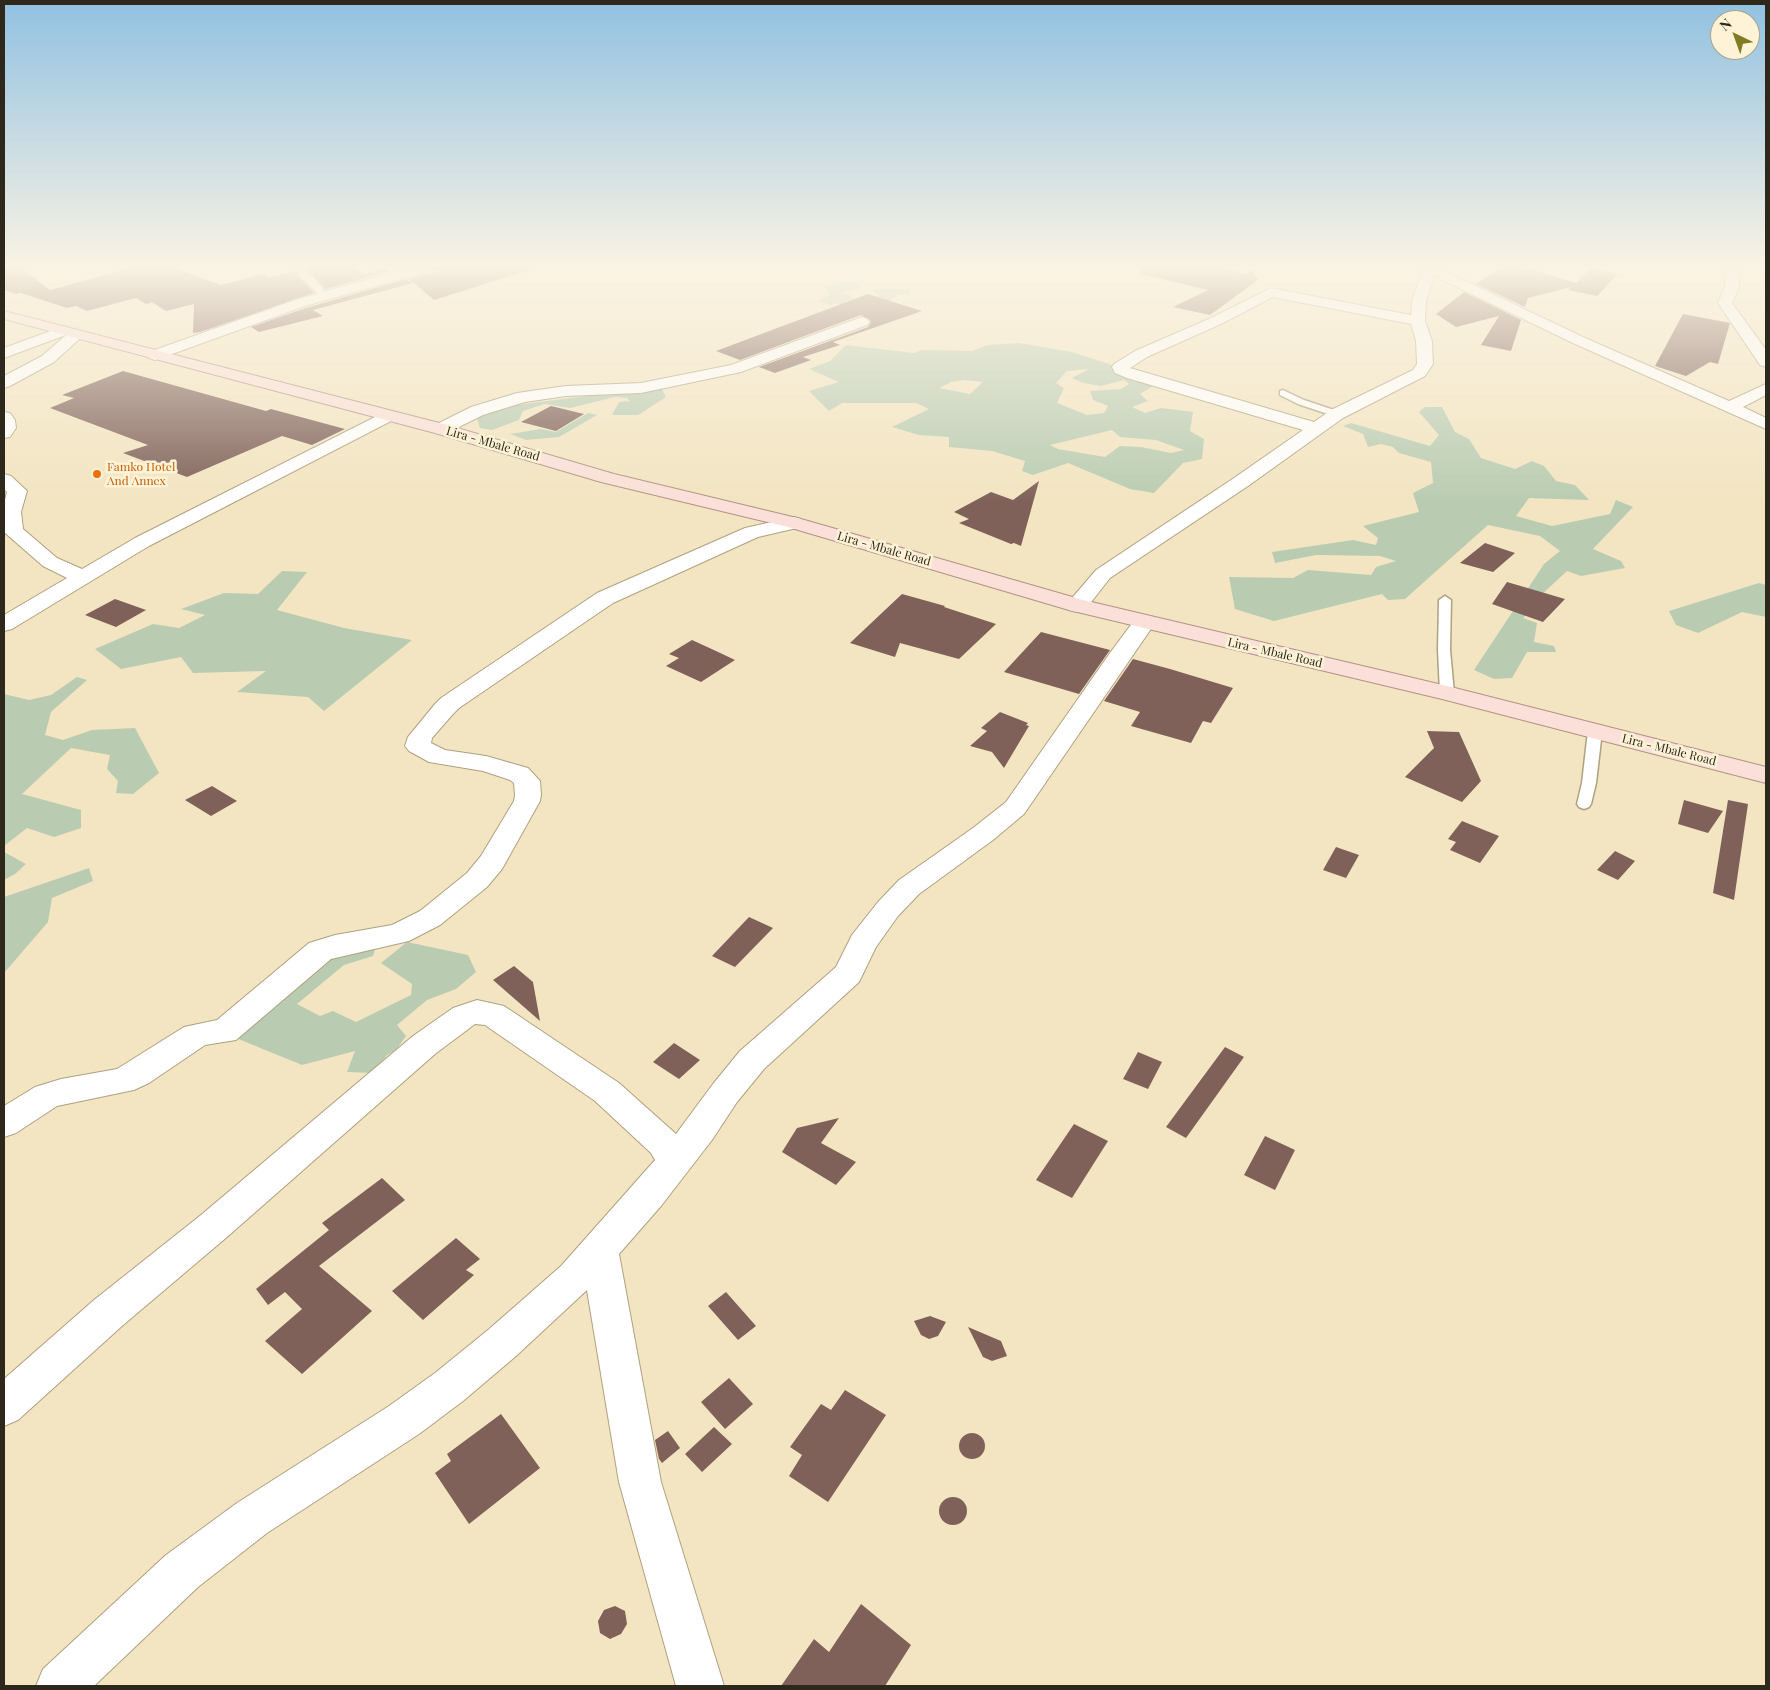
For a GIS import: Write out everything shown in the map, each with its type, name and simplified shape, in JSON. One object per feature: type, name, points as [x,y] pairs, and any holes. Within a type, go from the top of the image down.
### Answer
[{"type":"main road","name":"Lira - Mbale Road","points":[[112,344],[441,429],[608,478],[794,524],[1144,623],[1447,693],[1766,775]]},
{"type":"street","points":[[4,353],[35,344]]},
{"type":"street","points":[[4,383],[48,359],[61,344]]},
{"type":"street","points":[[155,355],[186,344]]},
{"type":"street","points":[[441,429],[477,411],[524,397],[566,391],[641,388],[735,369],[803,344]]},
{"type":"street","points":[[1164,344],[1141,354],[1120,367],[1121,370],[1316,428]]},
{"type":"street","points":[[1077,605],[1103,574],[1241,482],[1316,428],[1337,414],[1419,373],[1425,364],[1424,344]]},
{"type":"street","points":[[1587,344],[1766,424]]},
{"type":"street","points":[[1754,344],[1766,362]]},
{"type":"street","points":[[1730,407],[1766,389]]},
{"type":"street","points":[[4,624],[142,542],[388,416]]},
{"type":"street","points":[[4,417],[7,428],[4,433]]},
{"type":"street","points":[[4,480],[16,491],[11,512],[11,524],[14,532],[50,562],[82,577]]},
{"type":"street","points":[[4,1122],[47,1096],[122,1081],[137,1074],[195,1036],[206,1032],[225,1031],[320,951],[335,946],[398,934],[430,918],[477,880],[492,862],[527,801],[528,795],[526,781],[519,774],[486,764],[438,756],[418,746],[420,737],[444,709],[450,703],[605,598],[752,532],[794,524]]},
{"type":"street","points":[[60,1686],[182,1571],[252,1518],[404,1420],[449,1387],[502,1343],[574,1278],[632,1214],[676,1160],[752,1060],[848,974],[863,943],[888,909],[909,887],[983,834],[1014,808],[1144,623]]},
{"type":"street","points":[[4,1406],[108,1313],[214,1226],[424,1045],[464,1016],[477,1012],[493,1014],[607,1092],[663,1143],[676,1160]]},
{"type":"street","points":[[599,1249],[640,1482],[692,1682]]},
{"type":"lane","points":[[1283,393],[1300,402],[1337,414]]},
{"type":"lane","points":[[1444,600],[1444,650],[1447,693]]},
{"type":"lane","points":[[1584,804],[1589,784],[1595,731]]},
{"type":"green space","points":[[1024,344],[1072,352],[1162,381],[1140,394],[1148,401],[1132,407],[1145,413],[1161,408],[1193,412],[1190,431],[1204,439],[1202,459],[1183,463],[1154,493],[1130,489],[1068,463],[1033,475],[1022,471],[1025,461],[992,451],[949,447],[949,437],[919,435],[892,427],[929,409],[916,403],[842,403],[829,411],[809,391],[839,382],[809,369],[830,361],[846,345],[914,353],[922,350],[972,351],[987,345]],"holes":[[[1089,369],[1072,378],[1083,383],[1101,386],[1124,380],[1129,384],[1121,389],[1090,391],[1093,400],[1108,406],[1104,413],[1087,415],[1057,403],[1064,388],[1056,383],[1067,371]],[[964,380],[983,382],[970,394],[939,388],[951,382]],[[1112,430],[1120,437],[1156,440],[1184,450],[1171,453],[1141,447],[1120,446],[1105,457],[1058,449],[1050,445]]]},
{"type":"green space","points":[[662,389],[666,397],[638,415],[612,415],[619,402],[630,401],[627,398],[615,397],[570,408],[545,404],[523,411],[519,420],[492,430],[480,428],[476,416],[484,411],[506,409],[516,405],[625,391]]},
{"type":"green space","points":[[1425,407],[1442,407],[1455,432],[1469,439],[1481,458],[1515,469],[1532,461],[1544,466],[1556,481],[1575,485],[1589,500],[1529,498],[1516,516],[1552,526],[1610,514],[1616,500],[1633,507],[1593,549],[1621,561],[1625,568],[1581,576],[1567,571],[1539,597],[1534,607],[1523,618],[1537,623],[1534,642],[1554,646],[1556,652],[1527,652],[1512,678],[1494,679],[1474,670],[1544,564],[1560,551],[1540,536],[1488,525],[1405,599],[1388,600],[1382,594],[1274,621],[1235,609],[1229,577],[1293,578],[1308,570],[1371,575],[1376,567],[1396,561],[1380,556],[1316,555],[1275,563],[1272,552],[1353,540],[1376,545],[1378,538],[1363,526],[1419,512],[1413,493],[1433,483],[1431,462],[1399,453],[1393,447],[1381,444],[1368,447],[1363,434],[1343,426],[1351,423],[1430,446],[1439,435],[1419,412]]},
{"type":"green space","points":[[588,413],[597,415],[559,437],[526,440],[510,434],[541,429],[556,432]]},
{"type":"green space","points":[[282,571],[307,572],[277,610],[344,628],[412,640],[324,711],[308,697],[237,692],[266,671],[193,673],[181,657],[121,669],[95,649],[153,624],[179,628],[205,615],[181,609],[224,593],[258,594]]},
{"type":"green space","points":[[1759,583],[1766,585],[1766,617],[1742,612],[1698,633],[1676,625],[1669,611]]},
{"type":"green space","points":[[77,677],[87,680],[51,712],[45,735],[63,740],[92,730],[135,728],[159,773],[133,794],[116,793],[118,781],[107,769],[110,755],[71,748],[22,794],[81,810],[81,828],[54,837],[27,828],[4,846],[4,694],[29,700],[51,695]]},
{"type":"green space","points":[[4,852],[26,864],[15,874],[4,880]]},
{"type":"green space","points":[[89,868],[93,881],[52,898],[48,922],[4,973],[4,897]]},
{"type":"green space","points":[[407,942],[468,955],[476,972],[456,989],[427,1000],[397,1025],[406,1036],[396,1050],[387,1055],[374,1073],[347,1072],[355,1051],[302,1065],[236,1038],[329,952],[376,945],[373,956],[344,965],[297,1004],[320,1016],[333,1011],[356,1022],[411,995],[412,984],[381,963]]},
{"type":"building","points":[[735,344],[783,344],[740,360],[716,351]]},
{"type":"building","points":[[822,344],[840,345],[803,357],[811,360],[775,373],[759,367]]},
{"type":"building","points":[[1482,344],[1513,344],[1511,351]]},
{"type":"building","points":[[1667,344],[1724,344],[1718,364],[1710,362],[1686,376],[1655,366]]},
{"type":"building","points":[[123,371],[266,411],[271,409],[345,429],[312,445],[282,436],[187,477],[123,453],[148,445],[50,408],[74,398],[62,395]]},
{"type":"building","points":[[551,406],[584,414],[556,431],[521,422]]},
{"type":"building","points":[[1039,481],[1021,546],[1014,543],[1011,544],[959,523],[969,519],[954,512],[991,492],[1013,500]]},
{"type":"building","points":[[1485,543],[1515,553],[1493,572],[1460,563]]},
{"type":"building","points":[[1507,582],[1565,599],[1543,622],[1492,604]]},
{"type":"building","points":[[902,594],[945,606],[996,624],[959,659],[900,643],[895,657],[850,643]]},
{"type":"building","points":[[115,599],[146,610],[116,627],[85,615]]},
{"type":"building","points":[[1041,632],[1110,650],[1079,694],[1004,672]]},
{"type":"building","points":[[692,640],[735,660],[701,682],[666,666],[679,658],[669,654]]},
{"type":"building","points":[[1133,659],[1233,688],[1211,723],[1203,721],[1191,743],[1131,726],[1140,712],[1104,701]]},
{"type":"building","points":[[1000,712],[1028,723],[1026,725],[1029,726],[1004,768],[992,752],[970,746],[987,731],[981,728]]},
{"type":"building","points":[[1427,731],[1459,732],[1481,781],[1462,802],[1405,777],[1434,748]]},
{"type":"building","points":[[212,786],[237,801],[211,816],[185,800]]},
{"type":"building","points":[[1684,800],[1723,811],[1708,833],[1678,824]]},
{"type":"building","points":[[1728,800],[1748,804],[1734,900],[1713,893]]},
{"type":"building","points":[[1462,821],[1499,836],[1480,863],[1450,850],[1456,842],[1448,839]]},
{"type":"building","points":[[1336,847],[1359,855],[1346,878],[1323,870]]},
{"type":"building","points":[[1615,851],[1635,861],[1618,880],[1597,870]]},
{"type":"building","points":[[749,917],[773,928],[735,967],[712,956]]},
{"type":"building","points":[[514,966],[533,982],[540,1021],[493,980]]},
{"type":"building","points":[[674,1043],[700,1060],[679,1079],[653,1062]]},
{"type":"building","points":[[1225,1047],[1244,1057],[1186,1138],[1166,1127]]},
{"type":"building","points":[[1138,1052],[1162,1062],[1148,1089],[1123,1079]]},
{"type":"building","points":[[839,1118],[821,1143],[856,1162],[836,1185],[782,1152],[797,1128]]},
{"type":"building","points":[[1074,1124],[1108,1141],[1072,1198],[1036,1180]]},
{"type":"building","points":[[1265,1136],[1295,1150],[1275,1190],[1244,1175]]},
{"type":"building","points":[[382,1178],[405,1200],[319,1266],[372,1311],[302,1374],[265,1341],[302,1309],[285,1292],[268,1305],[256,1289],[329,1230],[322,1223]]},
{"type":"building","points":[[456,1238],[480,1259],[466,1270],[474,1275],[423,1320],[392,1291]]},
{"type":"building","points":[[726,1292],[756,1326],[738,1340],[708,1306]]},
{"type":"building","points":[[930,1316],[946,1322],[938,1336],[929,1339],[921,1335],[914,1321]]},
{"type":"building","points":[[968,1327],[1001,1341],[1007,1356],[992,1361],[983,1357]]},
{"type":"building","points":[[729,1378],[753,1404],[725,1429],[701,1402]]},
{"type":"building","points":[[845,1390],[886,1415],[828,1502],[789,1476],[802,1455],[790,1447],[821,1404],[831,1410]]},
{"type":"building","points":[[501,1414],[540,1468],[469,1524],[435,1473],[451,1461],[447,1454]]},
{"type":"building","points":[[714,1427],[732,1444],[702,1472],[685,1454]]},
{"type":"building","points":[[668,1431],[680,1448],[662,1463],[659,1459],[655,1440]]},
{"type":"building","points":[[972,1433],[981,1437],[985,1446],[981,1455],[972,1459],[963,1455],[959,1446],[963,1437]]},
{"type":"building","points":[[953,1497],[963,1501],[967,1511],[963,1521],[953,1525],[943,1521],[939,1511],[943,1501]]},
{"type":"building","points":[[861,1604],[911,1645],[885,1686],[781,1686],[814,1639],[829,1652]]},
{"type":"building","points":[[615,1606],[625,1611],[627,1624],[621,1634],[610,1639],[600,1633],[598,1621],[604,1610]]},
{"type":"place","name":"Famko Hotel And Annex","points":[[97,474]]}]
